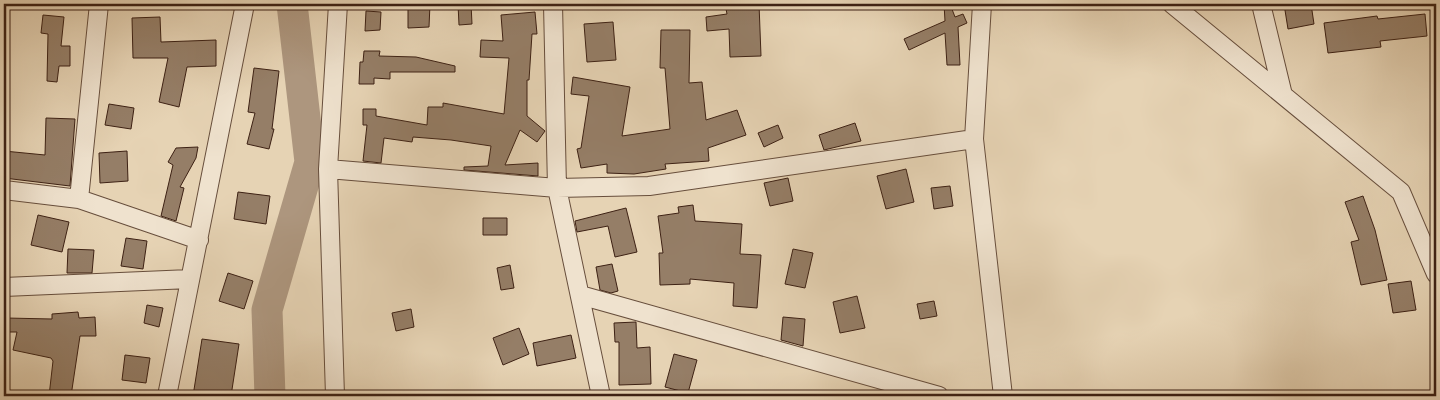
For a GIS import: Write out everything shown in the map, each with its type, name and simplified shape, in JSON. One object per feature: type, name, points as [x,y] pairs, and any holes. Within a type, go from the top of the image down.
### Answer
[{"type":"street","points":[[80,199],[99,4]]},
{"type":"street","points":[[166,396],[199,240],[245,4]]},
{"type":"street","points":[[335,396],[328,169],[338,4]]},
{"type":"street","points":[[553,4],[557,188],[601,396]]},
{"type":"street","points":[[982,4],[974,139],[1003,396]]},
{"type":"street","points":[[1172,4],[1401,192],[1436,274]]},
{"type":"street","points":[[1261,4],[1283,96]]},
{"type":"street","points":[[328,169],[557,188],[649,186],[974,139]]},
{"type":"street","points":[[4,190],[80,199],[199,240]]},
{"type":"street","points":[[4,287],[190,279]]},
{"type":"street","points":[[580,295],[939,396]]},
{"type":"building","points":[[408,4],[430,4],[429,27],[408,28]]},
{"type":"building","points":[[458,4],[471,4],[472,24],[459,25]]},
{"type":"building","points":[[725,4],[759,4],[761,56],[730,57],[729,29],[707,31],[706,17],[727,14]]},
{"type":"building","points":[[944,4],[950,4],[955,17],[963,14],[967,23],[958,27],[960,65],[947,65],[945,33],[909,50],[904,39],[945,21]]},
{"type":"building","points":[[1284,4],[1311,4],[1314,24],[1288,29]]},
{"type":"building","points":[[366,11],[381,12],[380,30],[365,31]]},
{"type":"building","points":[[535,12],[537,34],[532,34],[529,80],[527,80],[527,116],[545,131],[537,142],[520,130],[505,165],[538,163],[538,176],[464,170],[464,167],[488,166],[491,146],[451,140],[413,137],[412,142],[384,138],[381,163],[363,161],[367,125],[363,125],[363,109],[376,109],[376,116],[427,125],[428,107],[443,107],[443,103],[504,114],[509,58],[480,57],[481,40],[503,41],[501,15]]},
{"type":"building","points":[[1425,14],[1427,36],[1380,41],[1381,47],[1328,53],[1324,23],[1377,16],[1378,19]]},
{"type":"building","points":[[43,15],[64,17],[61,46],[70,46],[70,66],[59,66],[57,82],[47,81],[48,34],[41,33]]},
{"type":"building","points":[[160,17],[161,42],[216,40],[216,66],[187,67],[179,107],[159,102],[168,58],[133,58],[132,18]]},
{"type":"building","points":[[613,22],[616,60],[587,62],[584,24]]},
{"type":"building","points":[[661,30],[690,30],[689,83],[702,82],[706,120],[737,110],[746,135],[708,148],[709,161],[665,164],[666,169],[634,174],[607,173],[607,164],[581,168],[577,149],[581,148],[589,96],[571,94],[573,77],[630,87],[622,136],[670,129],[665,68],[660,68]]},
{"type":"building","points":[[364,51],[380,51],[379,56],[416,57],[455,66],[455,72],[390,72],[390,79],[374,78],[374,84],[359,84],[360,62],[363,62]]},
{"type":"building","points":[[254,68],[279,71],[272,129],[274,129],[269,149],[247,144],[255,113],[248,112]]},
{"type":"building","points":[[109,104],[134,108],[131,129],[105,125]]},
{"type":"building","points":[[46,118],[75,119],[70,186],[4,178],[4,151],[45,155]]},
{"type":"building","points":[[855,123],[861,141],[824,150],[819,135]]},
{"type":"building","points":[[778,125],[783,138],[764,147],[758,133]]},
{"type":"building","points":[[198,147],[196,158],[180,187],[184,188],[176,221],[161,216],[173,165],[168,162],[176,148]]},
{"type":"building","points":[[127,151],[128,181],[100,183],[99,153]]},
{"type":"building","points":[[906,169],[914,202],[886,209],[877,176]]},
{"type":"building","points":[[788,178],[793,201],[770,206],[764,183]]},
{"type":"building","points":[[950,186],[953,206],[934,209],[931,188]]},
{"type":"building","points":[[238,192],[270,196],[266,224],[234,219]]},
{"type":"building","points":[[1363,196],[1375,230],[1387,280],[1361,285],[1351,242],[1359,240],[1345,202]]},
{"type":"building","points":[[693,205],[695,221],[742,224],[740,254],[761,255],[757,308],[733,306],[734,283],[690,279],[690,284],[660,285],[659,253],[663,253],[658,216],[679,213],[678,207]]},
{"type":"building","points":[[626,208],[637,252],[615,257],[608,226],[577,232],[575,221]]},
{"type":"building","points":[[38,215],[69,222],[62,252],[31,245]]},
{"type":"building","points":[[483,218],[507,218],[507,235],[483,235]]},
{"type":"building","points":[[126,238],[147,241],[143,269],[121,266]]},
{"type":"building","points":[[68,249],[94,250],[92,273],[67,273]]},
{"type":"building","points":[[793,249],[813,253],[805,288],[785,284]]},
{"type":"building","points":[[612,264],[618,291],[611,293],[600,290],[596,267]]},
{"type":"building","points":[[510,265],[514,288],[501,290],[497,268]]},
{"type":"building","points":[[228,273],[253,281],[244,309],[219,301]]},
{"type":"building","points":[[1411,281],[1416,310],[1393,313],[1388,284]]},
{"type":"building","points":[[857,296],[865,328],[840,333],[833,302]]},
{"type":"building","points":[[934,301],[937,316],[920,319],[917,304]]},
{"type":"building","points":[[147,305],[163,308],[159,327],[144,323]]},
{"type":"building","points":[[411,309],[414,327],[396,331],[392,313]]},
{"type":"building","points":[[78,312],[79,318],[95,317],[96,336],[80,336],[71,396],[49,396],[53,361],[51,358],[13,350],[17,332],[5,332],[6,318],[52,319],[52,314]]},
{"type":"building","points":[[783,317],[805,319],[803,346],[781,340]]},
{"type":"building","points":[[636,322],[637,348],[650,347],[651,384],[619,385],[619,342],[615,342],[614,323]]},
{"type":"building","points":[[519,328],[529,354],[503,365],[493,338]]},
{"type":"building","points":[[571,335],[576,358],[537,366],[533,343]]},
{"type":"building","points":[[202,339],[239,344],[231,396],[193,396]]},
{"type":"building","points":[[674,354],[697,360],[688,393],[665,387]]},
{"type":"building","points":[[125,355],[150,358],[146,383],[122,380]]},
{"type":"waterway","points":[[270,396],[267,310],[310,162],[292,4]]}]
